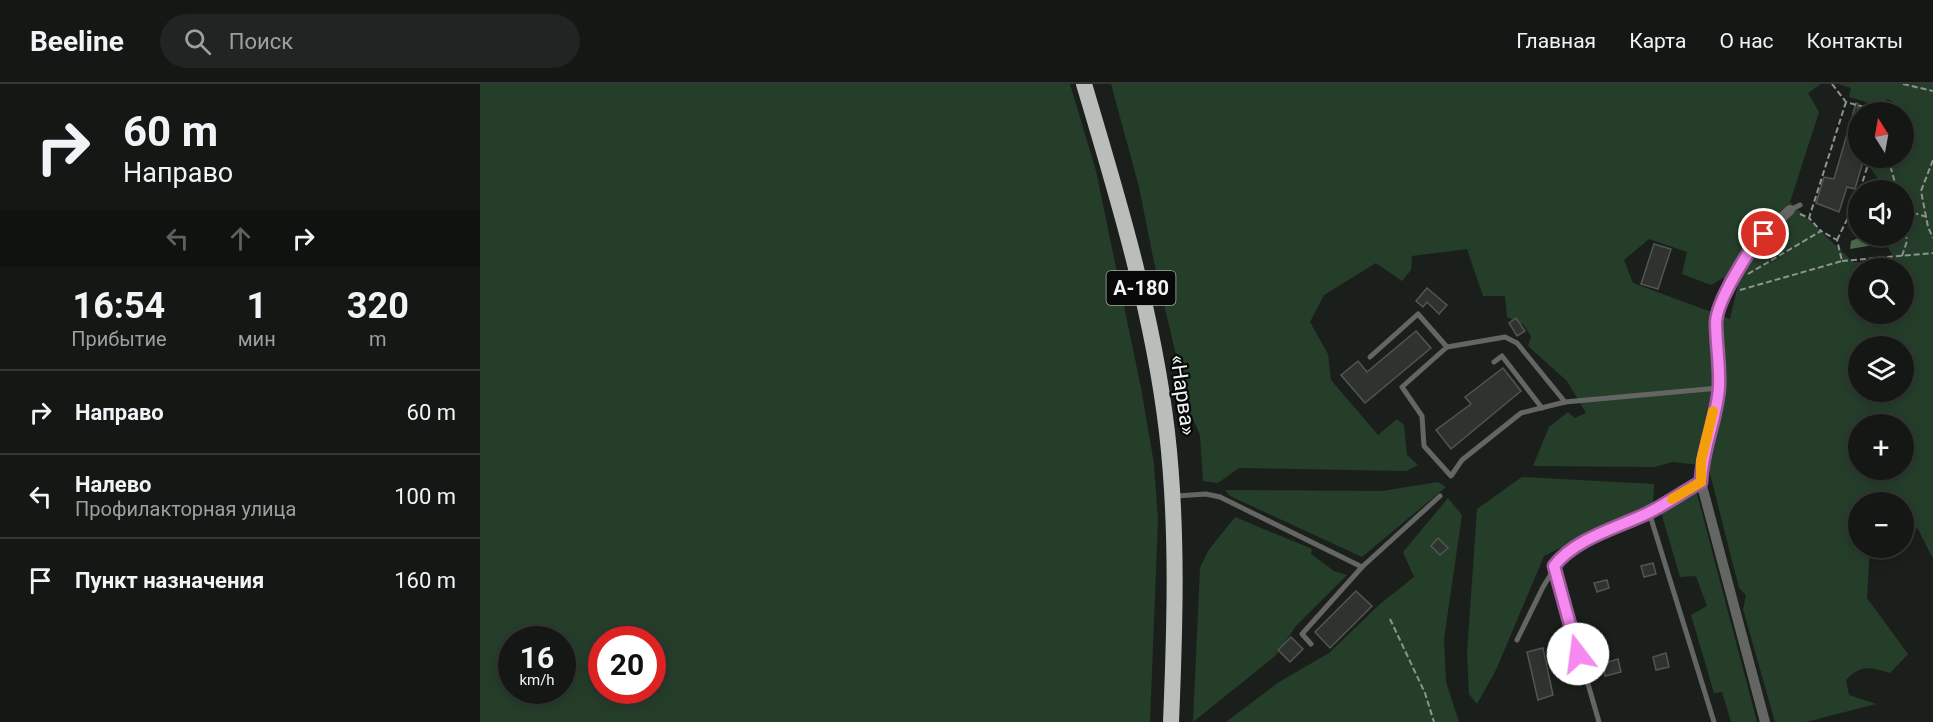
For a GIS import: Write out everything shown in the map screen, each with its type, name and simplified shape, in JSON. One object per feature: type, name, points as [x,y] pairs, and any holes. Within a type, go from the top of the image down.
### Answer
[{"type":"highway","name":"«Нарва»","points":[[1084,84],[1143,297],[1160,381],[1173,496],[1174,659],[1171,722]]},
{"type":"street","points":[[1765,722],[1701,482],[1701,461],[1719,388],[1716,319],[1724,295],[1733,283],[1751,246],[1795,208]]},
{"type":"lane","points":[[1370,357],[1418,314],[1447,346]]},
{"type":"lane","points":[[1564,402],[1517,343],[1505,337],[1447,346],[1402,387],[1422,416],[1424,446],[1452,476],[1462,460],[1521,413],[1564,402],[1719,388]]},
{"type":"lane","points":[[1494,362],[1502,356],[1542,408]]},
{"type":"lane","points":[[1517,640],[1554,566],[1562,556],[1577,546],[1649,512],[1701,482]]},
{"type":"lane","points":[[1173,496],[1206,494],[1220,497],[1362,567]]},
{"type":"lane","points":[[1311,644],[1302,634],[1362,567],[1440,496]]},
{"type":"lane","points":[[1649,512],[1714,722]]},
{"type":"lane","points":[[1554,566],[1599,722]]},
{"type":"path","points":[[1809,218],[1846,102],[1832,84]]},
{"type":"path","points":[[1903,84],[1933,90]]},
{"type":"path","points":[[1933,160],[1921,190],[1933,238]]},
{"type":"path","points":[[1795,208],[1821,231],[1837,240]]},
{"type":"path","points":[[1914,213],[1927,217]]},
{"type":"path","points":[[1842,261],[1837,240],[1848,217]]},
{"type":"path","points":[[1733,283],[1821,231]]},
{"type":"path","points":[[1902,256],[1905,246]]},
{"type":"path","points":[[1724,295],[1842,261],[1933,253]]},
{"type":"path","points":[[1390,619],[1425,693],[1434,722]]},
{"type":"shaded area","points":[[480,84],[1070,84],[1096,171],[1141,388],[1154,464],[1158,520],[1150,722],[480,722]]},
{"type":"shaded area","points":[[1111,84],[1821,84],[1808,93],[1819,112],[1790,202],[1849,258],[1848,324],[1914,324],[1914,258],[1894,258],[1888,246],[1914,246],[1914,180],[1879,180],[1871,169],[1914,168],[1914,102],[1893,102],[1887,99],[1886,102],[1866,102],[1849,97],[1851,88],[1838,84],[1933,84],[1933,559],[1918,529],[1914,527],[1914,492],[1848,492],[1848,558],[1869,558],[1867,598],[1908,654],[1890,673],[1866,668],[1856,671],[1846,680],[1849,695],[1876,704],[1806,722],[1775,722],[1743,609],[1746,595],[1739,588],[1708,466],[1673,462],[1654,467],[1533,466],[1549,427],[1568,412],[1575,418],[1586,413],[1567,381],[1528,346],[1531,336],[1523,324],[1507,317],[1505,296],[1483,296],[1467,249],[1412,256],[1411,270],[1402,281],[1376,263],[1324,295],[1310,322],[1328,354],[1331,380],[1378,435],[1397,419],[1404,425],[1407,455],[1418,465],[1406,471],[1239,468],[1218,483],[1203,481],[1200,435],[1189,410],[1139,187]],"holes":[[[1649,239],[1687,252],[1682,274],[1711,285],[1723,278],[1738,285],[1730,319],[1633,283],[1624,260]]]},
{"type":"shaded area","points":[[1850,246],[1868,246],[1850,249]]},
{"type":"shaded area","points":[[1522,477],[1654,484],[1653,503],[1544,556],[1496,670],[1477,704],[1469,694],[1467,653],[1477,509]]},
{"type":"shaded area","points":[[1438,482],[1446,487],[1362,557],[1230,496],[1225,490],[1382,491]]},
{"type":"shaded area","points":[[1696,490],[1757,722],[1731,722],[1722,692],[1714,693],[1691,615],[1707,606],[1696,576],[1680,577],[1659,505]]},
{"type":"shaded area","points":[[1448,498],[1462,515],[1444,639],[1446,682],[1459,722],[1226,722],[1279,682],[1329,653],[1380,604],[1414,577],[1403,552]]},
{"type":"shaded area","points":[[1235,517],[1312,549],[1311,554],[1334,571],[1347,575],[1296,626],[1275,656],[1193,722],[1200,568],[1208,551]]},
{"type":"building","points":[[1848,131],[1848,168],[1861,168],[1858,180],[1848,180],[1848,187],[1839,212],[1816,203],[1824,177],[1834,179]]},
{"type":"building","points":[[1654,244],[1671,249],[1658,289],[1641,284]]},
{"type":"building","points":[[1427,288],[1447,305],[1439,314],[1427,302],[1423,307],[1416,301]]},
{"type":"building","points":[[1516,318],[1525,331],[1517,336],[1509,323]]},
{"type":"building","points":[[1416,331],[1431,348],[1365,403],[1341,375],[1358,361],[1367,372]]},
{"type":"building","points":[[1503,368],[1521,391],[1451,449],[1436,430],[1471,404],[1465,397]]},
{"type":"building","points":[[1438,538],[1448,548],[1440,555],[1431,546]]},
{"type":"building","points":[[1653,563],[1656,574],[1644,577],[1641,566]]},
{"type":"building","points":[[1607,580],[1609,588],[1597,592],[1594,583]]},
{"type":"building","points":[[1356,591],[1372,606],[1330,648],[1315,632]]},
{"type":"building","points":[[1291,637],[1303,649],[1290,662],[1278,650]]},
{"type":"building","points":[[1543,648],[1553,695],[1538,700],[1527,652]]},
{"type":"building","points":[[1666,653],[1669,667],[1656,670],[1653,657]]},
{"type":"building","points":[[1618,659],[1621,672],[1605,676],[1602,664]]},
{"type":"slow traffic","points":[[1672,499],[1701,482],[1701,461],[1713,411]]},
{"type":"route","points":[[1578,654],[1554,566],[1562,556],[1577,546],[1649,512],[1701,482],[1701,461],[1719,388],[1716,319],[1724,295],[1733,283],[1751,246],[1764,234]]}]
